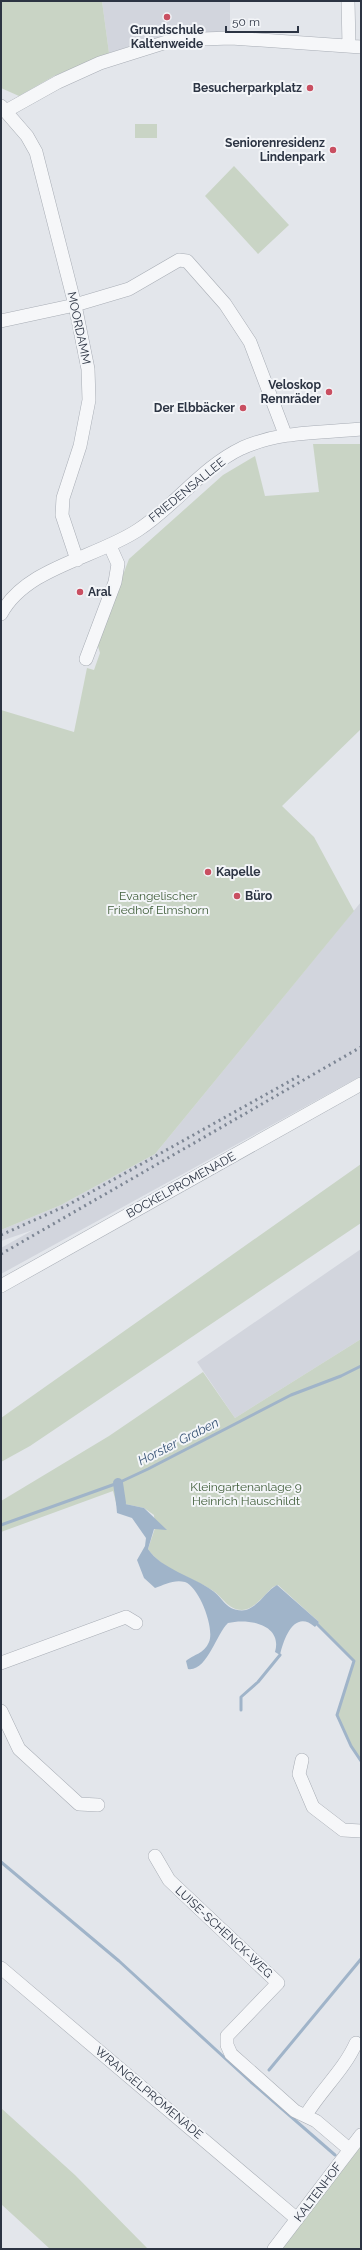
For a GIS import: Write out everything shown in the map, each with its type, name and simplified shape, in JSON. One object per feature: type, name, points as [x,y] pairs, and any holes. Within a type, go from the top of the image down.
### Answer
[{"type":"street","points":[[4,109],[100,63],[173,40],[231,38],[355,46],[348,1]]},
{"type":"street","name":"MOORDAMM","points":[[4,109],[27,136],[36,152],[75,305],[88,369],[89,400],[80,446],[63,498],[62,515],[77,560]]},
{"type":"street","points":[[1,321],[75,305],[129,289],[172,263],[179,260],[187,261],[225,304],[250,342],[285,434]]},
{"type":"street","name":"FRIEDENSALLEE","points":[[3,607],[24,588],[60,566],[110,546],[139,529],[221,461],[242,448],[285,434],[361,429]]},
{"type":"street","points":[[86,659],[116,582],[118,564],[110,546]]},
{"type":"street","name":"BOCKELPROMENADE","points":[[1,1286],[361,1084]]},
{"type":"street","points":[[1,1663],[126,1617],[136,1623]]},
{"type":"street","points":[[1,1711],[19,1749],[79,1804],[98,1805]]},
{"type":"street","points":[[302,1760],[299,1774],[313,1808],[343,1830],[361,1831]]},
{"type":"street","name":"LUISE-SCHENCK-WEG","points":[[155,1856],[169,1880],[278,1983],[227,2036],[227,2045],[231,2054],[295,2112],[306,2115],[349,2150]]},
{"type":"street","name":"WRANGELPROMENADE","points":[[1,1968],[297,2219]]},
{"type":"street","points":[[306,2115],[316,2098],[349,2059],[356,2043]]},
{"type":"street","name":"KALTENHOF","points":[[274,2249],[361,2134]]},
{"type":"shaded area","name":"Grundschule Kaltenweide","points":[[102,1],[230,1],[230,33],[170,36],[143,42],[109,53]]},
{"type":"shaded area","points":[[361,902],[361,1076],[1,1274],[1,1248],[33,1230],[1,1241],[1,1230],[61,1205],[155,1154]]},
{"type":"shaded area","points":[[361,1249],[361,1339],[235,1418],[197,1362]]},
{"type":"green space","points":[[1,1],[102,1],[109,53],[54,76],[19,96],[1,88]]},
{"type":"green space","points":[[135,124],[157,124],[157,138],[135,138]]},
{"type":"green space","points":[[234,166],[289,225],[258,254],[205,196]]},
{"type":"green space","name":"Evangelischer Friedhof Elmshorn","points":[[313,444],[361,444],[361,729],[282,806],[314,837],[354,911],[155,1154],[61,1205],[1,1230],[1,710],[74,732],[87,668],[94,670],[100,653],[97,643],[129,559],[223,475],[255,456],[265,496],[319,492]]},
{"type":"green space","points":[[361,1164],[361,1223],[30,1446],[1,1462],[1,1418]]},
{"type":"green space","name":"Kleingartenanlage 9 Heinrich Hauschildt","points":[[361,1339],[361,1761],[351,1746],[337,1715],[354,1661],[317,1624],[319,1622],[278,1585],[273,1587],[251,1607],[242,1610],[229,1606],[212,1590],[169,1568],[154,1556],[148,1549],[155,1528],[154,1515],[144,1508],[116,1502],[113,1491],[1,1532],[1,1501],[109,1436],[203,1372],[235,1418]]},
{"type":"green space","points":[[1,2108],[75,2175],[148,2249],[50,2249],[1,2204]]},
{"type":"green space","points":[[361,2143],[361,2249],[279,2249]]},
{"type":"water","points":[[116,1502],[144,1508],[167,1530],[154,1529],[148,1549],[154,1556],[169,1567],[213,1591],[231,1608],[236,1610],[246,1610],[251,1608],[277,1585],[319,1622],[315,1627],[308,1622],[302,1621],[296,1623],[284,1640],[280,1655],[275,1652],[276,1643],[274,1635],[269,1629],[262,1625],[245,1621],[228,1623],[201,1665],[188,1669],[186,1661],[202,1651],[209,1642],[210,1627],[200,1599],[190,1585],[185,1582],[173,1582],[155,1588],[144,1578],[137,1560],[145,1546],[146,1538],[132,1518],[117,1513]]},
{"type":"waterway","name":"Horster Graben","points":[[1,1525],[118,1483],[291,1395],[341,1376],[361,1366]]},
{"type":"waterway","points":[[118,1483],[121,1503]]},
{"type":"waterway","points":[[317,1624],[354,1661],[337,1715],[351,1746],[361,1761]]},
{"type":"waterway","points":[[241,1710],[241,1697],[258,1682],[280,1655]]},
{"type":"waterway","points":[[1,1862],[119,1961],[251,2082],[335,2155]]},
{"type":"waterway","points":[[269,2070],[361,1959]]},
{"type":"railway","points":[[1,1254],[361,1047]]},
{"type":"railway","points":[[1,1235],[68,1205],[299,1076]]},
{"type":"place","name":"Grundschule Kaltenweide","points":[[167,17]]},
{"type":"place","name":"Besucherparkplatz","points":[[310,88]]},
{"type":"place","name":"Seniorenresidenz Lindenpark","points":[[333,150]]},
{"type":"place","name":"Veloskop Rennräder","points":[[329,392]]},
{"type":"place","name":"Der Elbbäcker","points":[[243,408]]},
{"type":"place","name":"Aral","points":[[80,592]]},
{"type":"place","name":"Kapelle","points":[[208,872]]},
{"type":"place","name":"Büro","points":[[237,896]]}]
